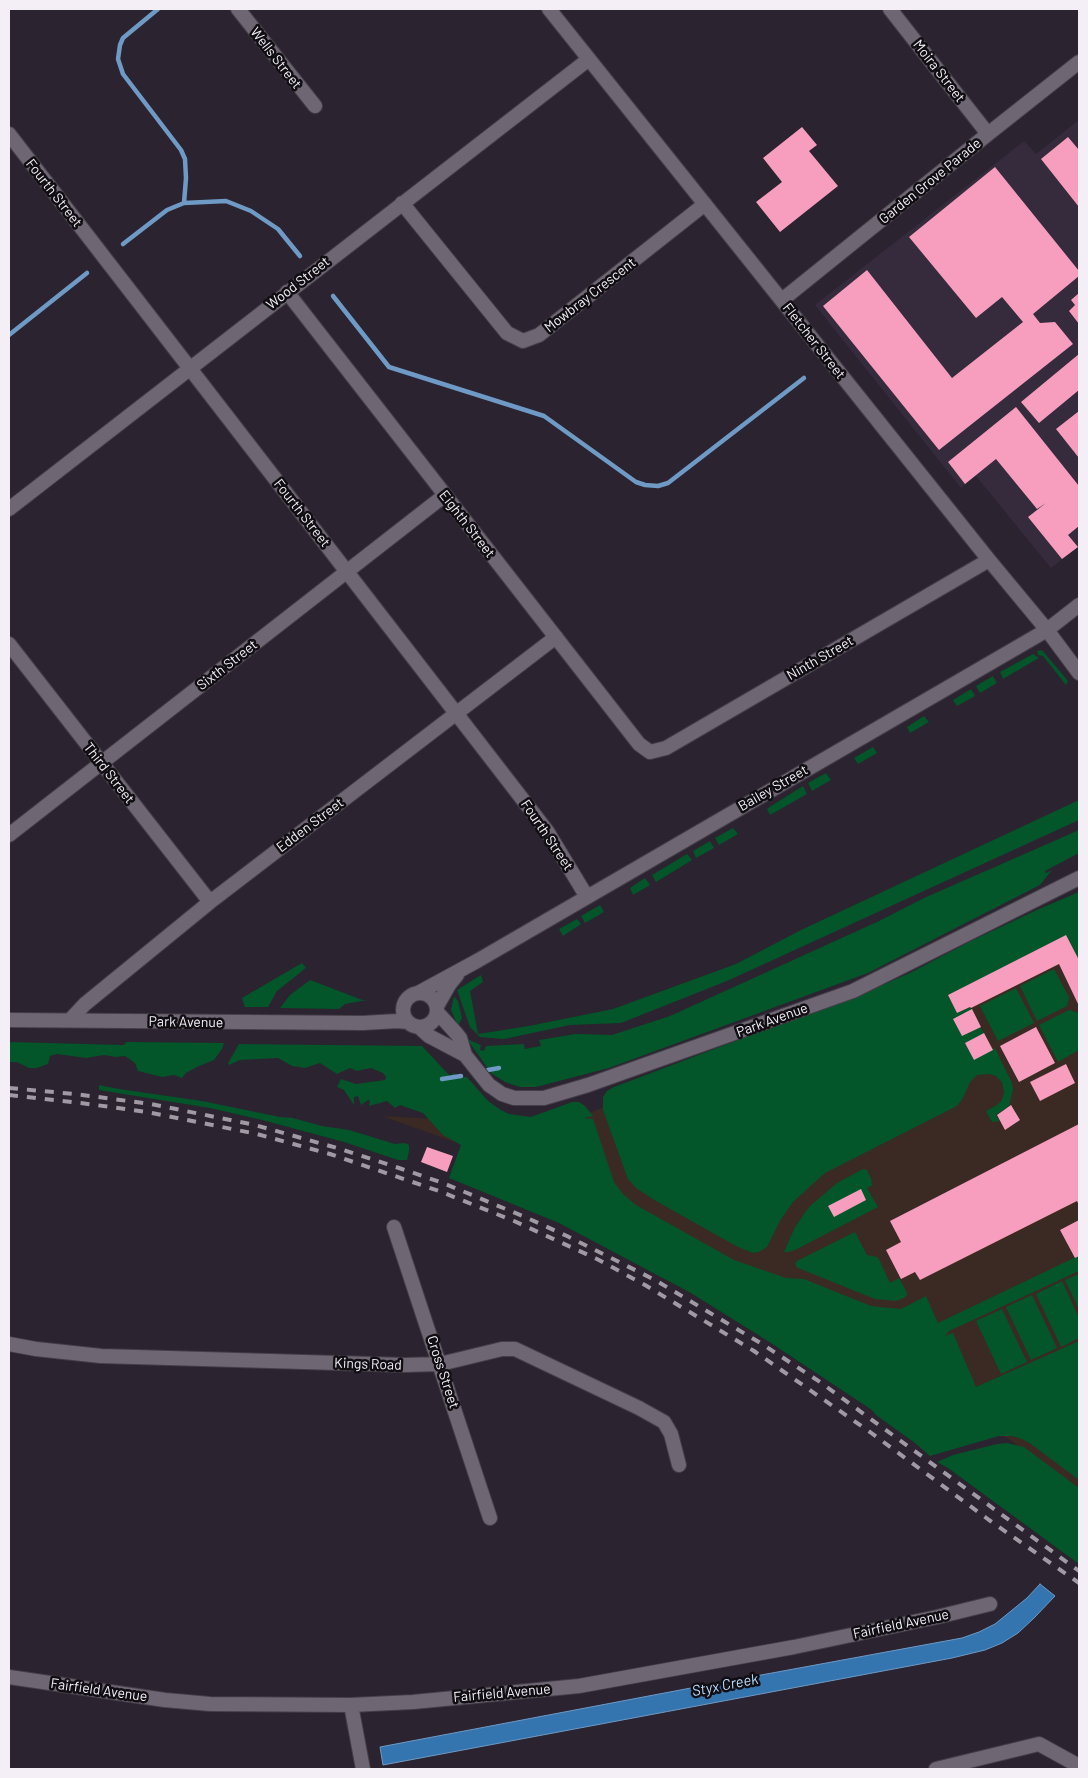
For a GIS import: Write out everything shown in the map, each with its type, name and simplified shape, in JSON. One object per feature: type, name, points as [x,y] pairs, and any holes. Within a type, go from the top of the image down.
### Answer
[{"type":"street","name":"Wells Street","points":[[238,9],[315,106]]},
{"type":"street","name":"Fletcher Street","points":[[549,9],[1047,630],[1079,673]]},
{"type":"street","name":"Moira Street","points":[[890,9],[988,134]]},
{"type":"street","name":"Wood Street","points":[[9,509],[589,59]]},
{"type":"street","name":"Garden Grove Parade","points":[[782,300],[1079,62]]},
{"type":"street","name":"Fourth Street","points":[[11,142],[348,571],[547,831],[588,897]]},
{"type":"street","name":"Mowbray Crescent","points":[[402,203],[507,333],[523,341],[539,335],[705,204]]},
{"type":"street","name":"Eighth Street","points":[[288,292],[639,744],[650,752]]},
{"type":"street","name":"Sixth Street","points":[[9,835],[445,496]]},
{"type":"street","name":"Ninth Street","points":[[650,752],[666,748],[989,560]]},
{"type":"street","name":"Bailey Street","points":[[420,992],[588,897],[1047,630],[1079,605]]},
{"type":"street","name":"Edden Street","points":[[70,1020],[85,1004],[210,902],[556,637]]},
{"type":"street","name":"Third Street","points":[[9,644],[210,902]]},
{"type":"street","name":"Park Avenue","points":[[9,1020],[363,1023],[397,1021],[414,1025],[429,1036],[465,1056],[489,1085],[506,1096],[518,1099],[544,1098],[853,991],[1079,878]]},
{"type":"street","name":"Bailey Street","points":[[437,1009],[449,985],[464,968]]},
{"type":"street","points":[[420,992],[433,998],[437,1009],[431,1023],[414,1025],[403,1012],[403,1006],[409,996],[420,992]]},
{"type":"street","name":"Park Avenue","points":[[363,1023],[384,1016],[403,1006]]},
{"type":"street","name":"Park Avenue","points":[[437,1009],[460,1038],[465,1056]]},
{"type":"street","name":"Cross Street","points":[[394,1227],[490,1518]]},
{"type":"street","name":"Kings Road","points":[[9,1344],[101,1356],[405,1365],[440,1364],[502,1349],[520,1350],[664,1422],[671,1434],[679,1465]]},
{"type":"street","name":"Fairfield Avenue","points":[[9,1677],[165,1700],[210,1704],[351,1705],[414,1702],[580,1686],[794,1647],[990,1604]]},
{"type":"street","points":[[351,1705],[362,1769]]},
{"type":"street","points":[[936,1769],[1039,1744],[1079,1766]]},
{"type":"shaded area","points":[[1079,120],[1079,546],[1051,568],[976,476],[961,488],[815,305],[1024,141],[1036,154]]},
{"type":"shaded area","points":[[1079,904],[1079,1490],[995,1429],[499,1158],[382,1116],[494,1122],[539,1131],[886,1004]]},
{"type":"green space","points":[[1042,650],[1068,681],[1066,685],[1043,656],[1038,655],[1037,651]]},
{"type":"green space","points":[[1033,654],[1039,658],[1003,679],[1000,672]]},
{"type":"green space","points":[[993,676],[997,683],[980,693],[976,686]]},
{"type":"green space","points":[[971,689],[975,696],[957,706],[953,700]]},
{"type":"green space","points":[[924,716],[929,722],[910,733],[907,727]]},
{"type":"green space","points":[[873,747],[877,753],[858,764],[854,758]]},
{"type":"green space","points":[[826,773],[831,780],[812,791],[808,783]]},
{"type":"green space","points":[[803,786],[807,794],[770,815],[768,808]]},
{"type":"green space","points":[[1079,800],[1079,820],[727,981],[621,1023],[570,1025],[504,1039],[480,1037],[470,1027],[457,990],[481,975],[483,982],[470,991],[478,1034],[613,1009],[736,964],[801,930]]},
{"type":"green space","points":[[733,828],[738,834],[719,845],[715,838]]},
{"type":"green space","points":[[1079,830],[1079,853],[1045,871],[1046,873],[1052,870],[1040,885],[868,973],[609,1068],[536,1087],[520,1087],[505,1082],[491,1073],[467,1039],[481,1045],[480,1050],[484,1051],[486,1046],[524,1044],[525,1049],[541,1046],[539,1040],[576,1034],[612,1035],[670,1016],[879,921],[924,898]]},
{"type":"green space","points":[[710,841],[714,848],[696,858],[693,851]]},
{"type":"green space","points":[[687,854],[692,860],[656,882],[652,875]]},
{"type":"green space","points":[[645,878],[650,885],[633,895],[630,888]]},
{"type":"green space","points":[[1079,892],[1079,960],[1066,936],[948,995],[957,1013],[970,1007],[992,1049],[995,1048],[1012,1083],[1013,1090],[1009,1106],[996,1115],[1000,1121],[992,1122],[986,1111],[1002,1100],[1004,1092],[1002,1082],[996,1076],[989,1074],[977,1075],[970,1082],[957,1106],[825,1173],[793,1202],[781,1219],[767,1247],[753,1253],[736,1246],[656,1201],[636,1188],[628,1179],[603,1110],[603,1097],[607,1091],[878,987],[912,972],[969,942]]},
{"type":"green space","points":[[600,905],[604,912],[585,923],[581,916]]},
{"type":"green space","points":[[577,919],[581,924],[563,936],[559,929]]},
{"type":"green space","points":[[302,963],[306,968],[277,991],[268,1007],[245,1007],[242,998]]},
{"type":"green space","points":[[1054,969],[1069,997],[1067,1006],[1037,1021],[1020,986]]},
{"type":"green space","points":[[310,980],[364,1001],[345,1004],[339,1009],[280,1008],[290,995]]},
{"type":"green space","points":[[1016,988],[1034,1023],[998,1041],[980,1006]]},
{"type":"green space","points":[[454,996],[458,1001],[462,1018],[458,1026],[451,1010]]},
{"type":"green space","points":[[1069,1010],[1079,1013],[1079,1050],[1058,1062],[1039,1025]]},
{"type":"green space","points":[[9,1042],[124,1045],[126,1042],[224,1043],[214,1060],[186,1073],[182,1078],[174,1075],[162,1077],[138,1071],[135,1063],[125,1056],[104,1055],[86,1058],[57,1054],[50,1056],[48,1064],[37,1068],[29,1068],[17,1062],[9,1062]]},
{"type":"green space","points":[[239,1044],[422,1046],[450,1076],[454,1073],[458,1077],[467,1077],[488,1101],[509,1114],[531,1117],[572,1102],[579,1102],[593,1116],[584,1118],[593,1119],[614,1182],[623,1194],[636,1205],[734,1260],[786,1278],[804,1279],[871,1306],[901,1309],[926,1296],[938,1323],[1078,1256],[1079,1271],[949,1331],[945,1336],[953,1333],[976,1387],[1079,1341],[1079,1480],[1031,1444],[1012,1436],[999,1436],[930,1456],[872,1410],[691,1293],[559,1223],[449,1178],[461,1145],[443,1135],[423,1113],[400,1105],[395,1108],[387,1101],[369,1106],[370,1101],[368,1100],[361,1105],[358,1096],[354,1097],[354,1105],[344,1090],[337,1087],[341,1079],[356,1084],[385,1080],[386,1077],[383,1073],[371,1068],[357,1071],[350,1068],[337,1074],[320,1063],[305,1068],[292,1066],[278,1058],[240,1060],[229,1065],[228,1063]]},
{"type":"green space","points":[[99,1085],[293,1118],[322,1126],[349,1130],[395,1144],[405,1143],[409,1145],[407,1160],[398,1160],[344,1142],[210,1108],[99,1090]]},
{"type":"green space","points":[[863,1169],[867,1170],[872,1181],[873,1185],[867,1188],[878,1207],[795,1250],[784,1252],[795,1227],[809,1207],[837,1183]]},
{"type":"green space","points":[[855,1232],[867,1255],[879,1259],[890,1283],[899,1278],[907,1295],[904,1298],[896,1301],[875,1299],[796,1266],[795,1263],[797,1261]]},
{"type":"green space","points":[[1079,1274],[1079,1309],[1065,1280]]},
{"type":"green space","points":[[1062,1281],[1079,1318],[1079,1338],[1061,1347],[1036,1294]]},
{"type":"green space","points":[[1032,1295],[1057,1348],[1031,1360],[1006,1307]]},
{"type":"green space","points":[[1002,1309],[1027,1362],[1001,1374],[976,1321]]},
{"type":"green space","points":[[1007,1443],[1024,1447],[1079,1488],[1079,1564],[948,1468],[937,1462],[953,1455]]},
{"type":"water","name":"Styx Creek","points":[[1040,1584],[1055,1596],[1018,1633],[1002,1643],[985,1650],[952,1658],[383,1765],[380,1747],[962,1638],[995,1624],[1027,1598]]},
{"type":"building","points":[[802,127],[817,145],[809,151],[838,186],[780,232],[756,202],[782,182],[763,158]]},
{"type":"building","points":[[1068,137],[1079,150],[1079,207],[1041,159]]},
{"type":"building","points":[[995,167],[1079,271],[1079,276],[1033,314],[1040,323],[1055,322],[1073,344],[939,450],[823,306],[867,270],[952,378],[1023,322],[1002,297],[976,318],[909,237]]},
{"type":"building","points":[[1079,293],[1079,324],[1069,311],[1075,305],[1071,300]]},
{"type":"building","points":[[1079,354],[1079,390],[1039,423],[1021,402]]},
{"type":"building","points":[[1016,407],[1079,486],[1079,526],[1068,535],[1078,547],[1062,559],[1028,517],[1046,503],[1037,509],[996,459],[965,484],[948,462]]},
{"type":"building","points":[[1079,411],[1079,458],[1056,429]]},
{"type":"building","points":[[1066,935],[1079,960],[1079,1006],[1059,964],[971,1008],[957,1013],[948,995]]},
{"type":"building","points":[[972,1009],[981,1027],[962,1036],[953,1019]]},
{"type":"building","points":[[1036,1027],[1055,1063],[1019,1082],[1000,1046]]},
{"type":"building","points":[[984,1033],[993,1050],[974,1060],[965,1043]]},
{"type":"building","points":[[1066,1064],[1075,1083],[1040,1101],[1030,1082]]},
{"type":"building","points":[[1011,1105],[1020,1120],[1005,1130],[997,1115]]},
{"type":"building","points":[[1079,1124],[1079,1205],[1077,1201],[920,1280],[915,1272],[901,1279],[886,1250],[901,1242],[890,1221]]},
{"type":"building","points":[[427,1147],[453,1156],[447,1172],[421,1162]]},
{"type":"building","points":[[861,1189],[866,1200],[834,1217],[828,1206]]},
{"type":"building","points":[[1079,1220],[1079,1256],[1075,1258],[1060,1230]]},
{"type":"waterway","points":[[158,9],[123,38],[118,59],[123,74],[181,150],[185,159],[184,203]]},
{"type":"waterway","points":[[123,244],[167,210],[184,203],[226,201],[251,211],[278,229],[300,256]]},
{"type":"waterway","points":[[9,335],[87,273]]},
{"type":"waterway","points":[[333,296],[389,367],[544,416],[636,482],[645,485],[658,486],[668,483],[804,378]]},
{"type":"waterway","points":[[488,1070],[499,1068]]},
{"type":"waterway","points":[[442,1079],[461,1076]]},
{"type":"railway","points":[[9,1088],[151,1104],[255,1125],[399,1168],[443,1183],[525,1217],[655,1280],[762,1344],[820,1382],[1079,1571]]},
{"type":"railway","points":[[9,1095],[147,1112],[257,1134],[330,1154],[439,1191],[514,1221],[597,1259],[645,1285],[754,1351],[1079,1583]]}]
